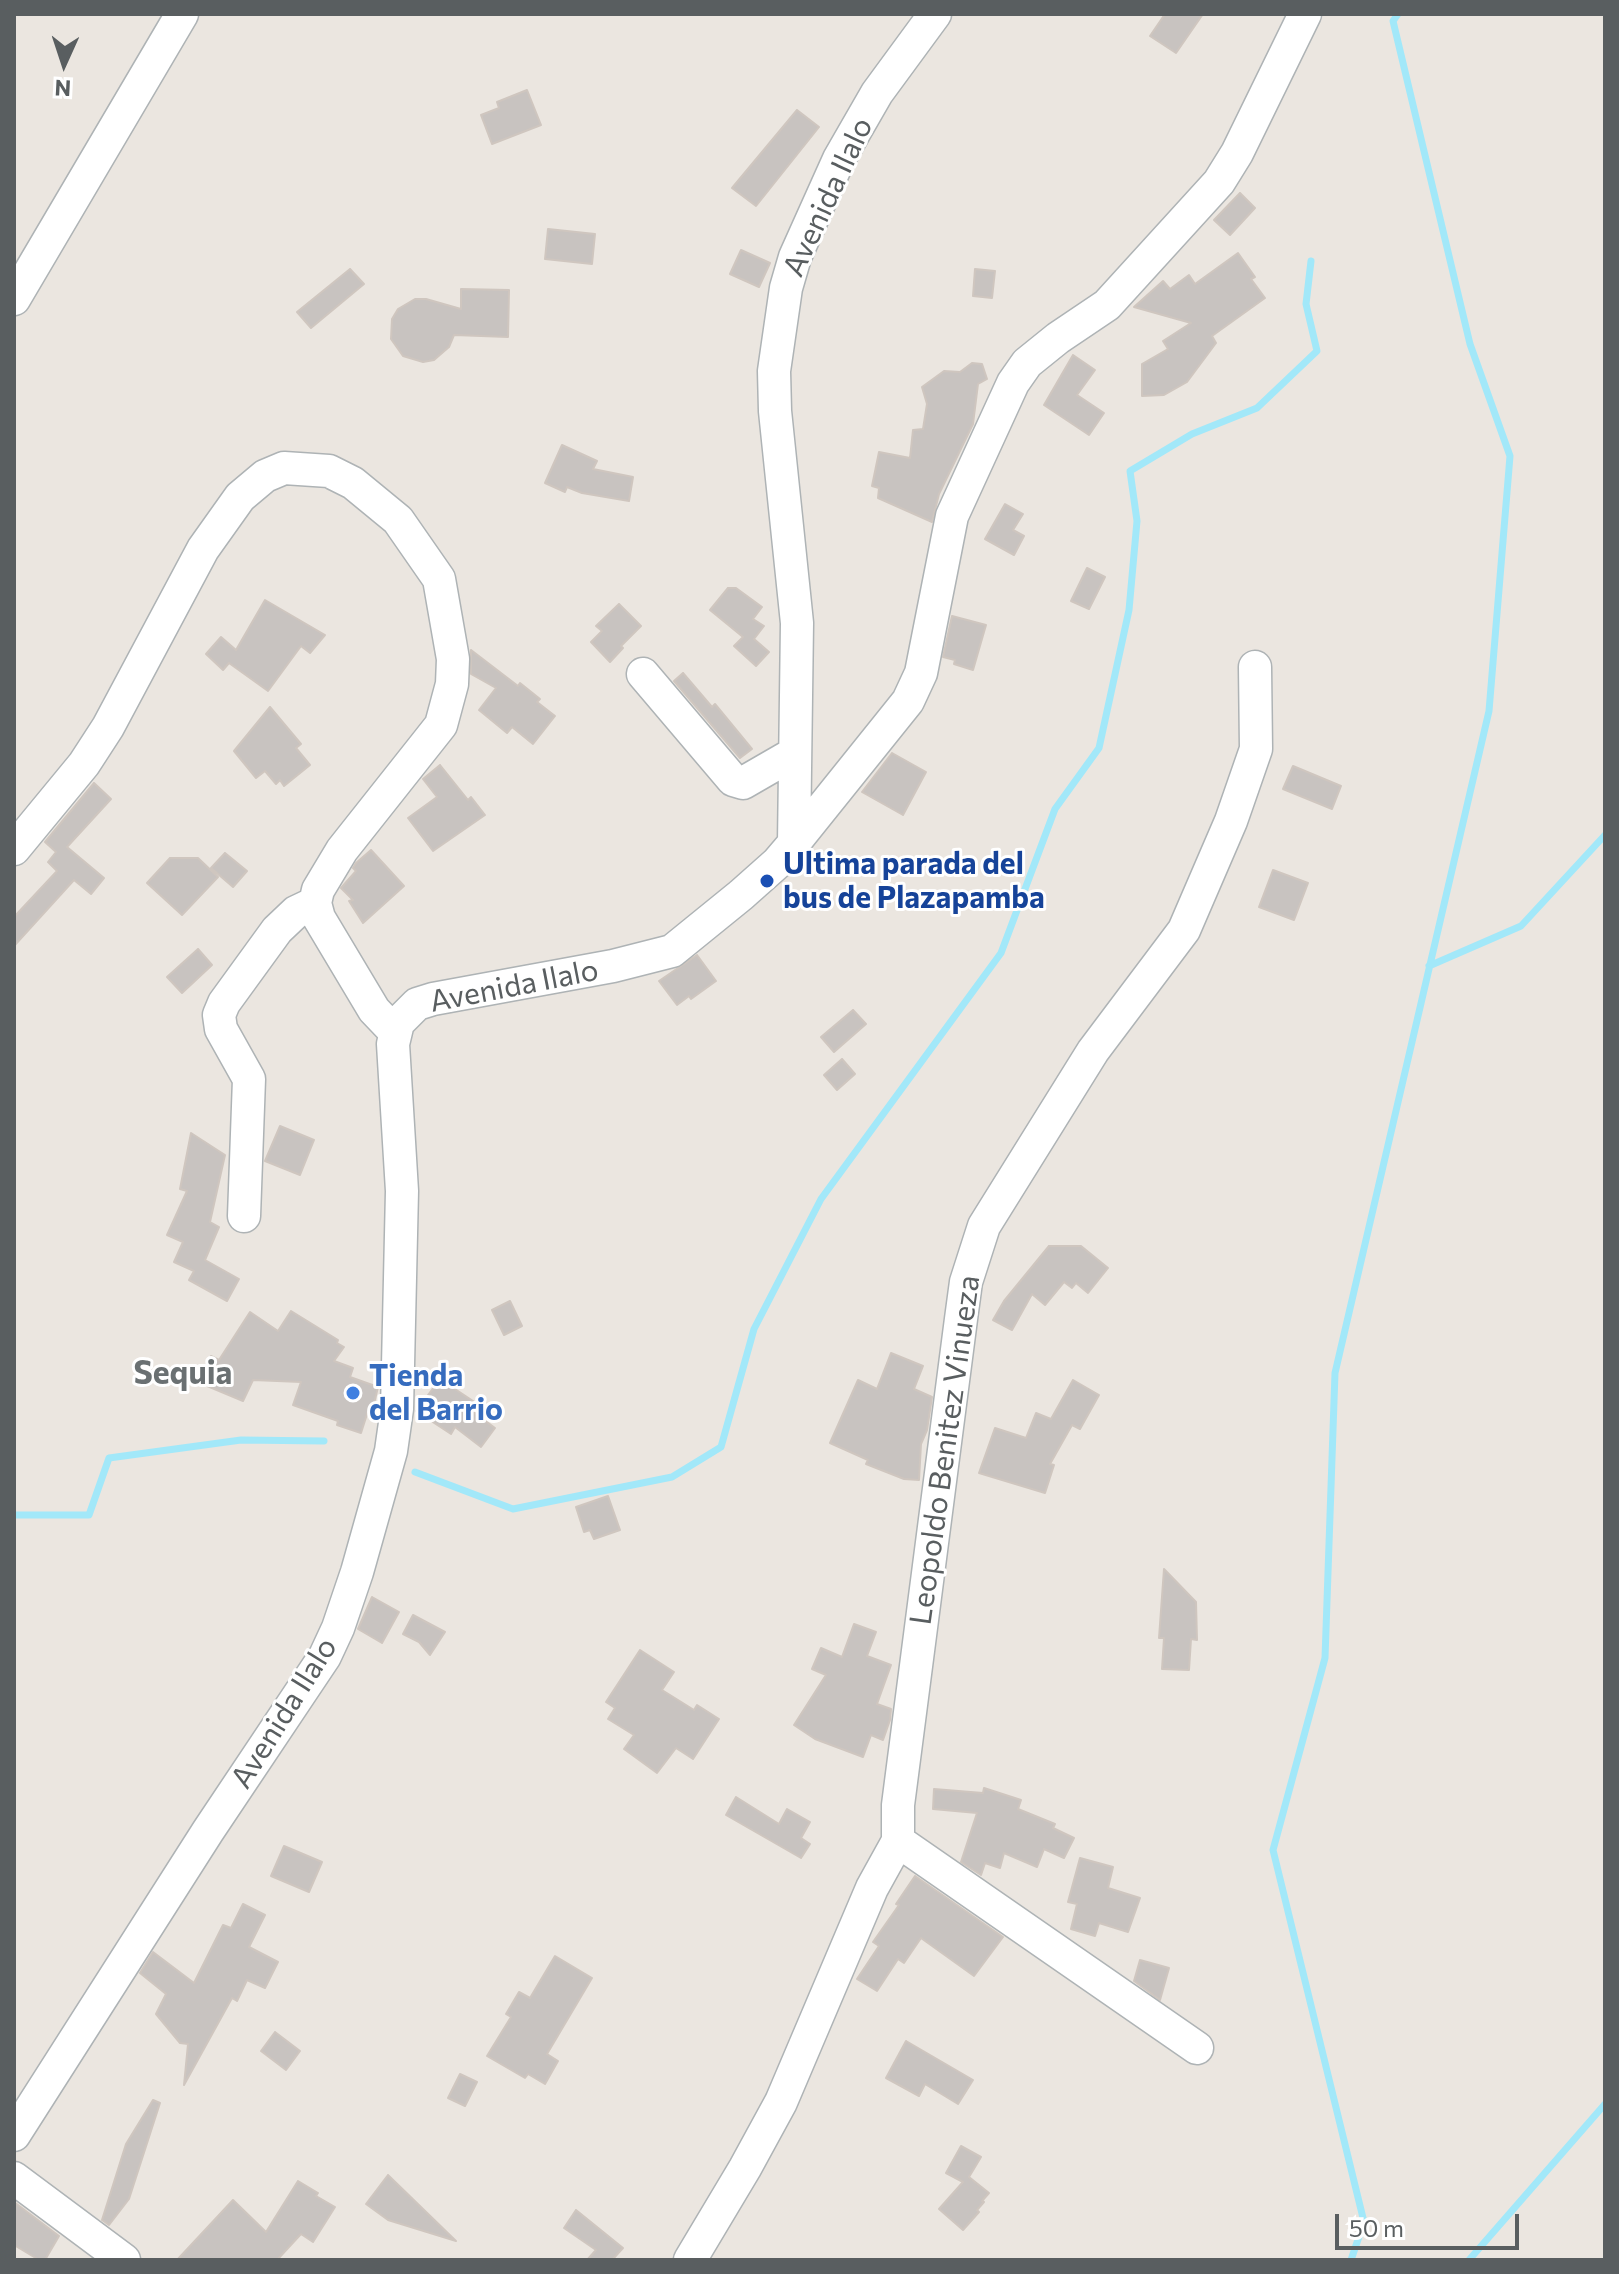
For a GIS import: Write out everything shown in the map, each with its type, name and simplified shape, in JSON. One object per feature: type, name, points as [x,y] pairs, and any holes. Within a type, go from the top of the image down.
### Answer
[{"type":"street","points":[[14,299],[182,14]]},
{"type":"street","name":"Avenida Ilalo","points":[[14,2135],[208,1831],[318,1666],[338,1628],[391,1451],[397,1409],[402,1191],[393,1058],[398,1023],[417,1004],[433,999],[613,966],[672,951],[741,895],[794,843],[797,623],[775,411],[774,371],[786,288],[795,257],[839,159],[877,93],[935,14]]},
{"type":"street","points":[[794,843],[908,701],[921,673],[952,516],[1013,383],[1027,363],[1107,305],[1219,182],[1237,153],[1305,14]]},
{"type":"street","points":[[14,849],[84,764],[108,727],[203,549],[240,497],[265,476],[284,468],[329,471],[353,483],[398,520],[431,566],[439,579],[453,659],[452,684],[441,725],[342,850],[318,890],[315,903],[319,918],[374,1010],[395,1032]]},
{"type":"street","name":"Leopoldo Benitez Vinueza","points":[[690,2260],[781,2102],[872,1888],[898,1841],[898,1805],[925,1581],[966,1282],[975,1251],[984,1226],[1003,1192],[1042,1136],[1093,1051],[1184,930],[1231,821],[1256,749],[1255,667]]},
{"type":"street","points":[[643,674],[733,780],[743,783],[795,753]]},
{"type":"street","points":[[244,1216],[249,1079],[221,1029],[219,1015],[224,1003],[277,930],[296,912],[315,903]]},
{"type":"street","points":[[898,1841],[1197,2048]]},
{"type":"street","points":[[14,2178],[124,2260]]},
{"type":"building","points":[[1165,14],[1203,14],[1176,53],[1150,36]]},
{"type":"building","points":[[527,90],[541,125],[492,144],[481,115],[499,108],[497,102]]},
{"type":"building","points":[[797,110],[819,127],[756,206],[732,188]]},
{"type":"building","points":[[1240,193],[1255,208],[1230,235],[1214,220]]},
{"type":"building","points":[[548,229],[595,234],[592,264],[545,259]]},
{"type":"building","points":[[741,250],[770,263],[759,287],[730,274]]},
{"type":"building","points":[[1238,253],[1265,298],[1212,336],[1216,343],[1187,382],[1164,395],[1142,396],[1142,364],[1168,349],[1163,341],[1191,323],[1134,307],[1163,281],[1170,289],[1189,275],[1195,284]]},
{"type":"building","points":[[350,269],[364,284],[311,328],[297,312]]},
{"type":"building","points":[[975,269],[995,271],[992,298],[973,296]]},
{"type":"building","points":[[461,289],[509,290],[508,337],[454,335],[449,347],[434,360],[423,362],[403,356],[391,339],[392,319],[398,309],[415,299],[426,299],[461,309]]},
{"type":"building","points":[[1073,355],[1095,370],[1077,395],[1104,413],[1089,435],[1044,405]]},
{"type":"building","points":[[972,363],[982,364],[987,379],[978,384],[973,424],[939,494],[932,522],[878,498],[879,488],[872,486],[879,452],[910,458],[913,430],[923,429],[927,404],[922,387],[944,371],[960,372]]},
{"type":"building","points":[[562,445],[597,461],[593,469],[633,477],[629,501],[582,493],[567,487],[565,492],[545,483]]},
{"type":"building","points":[[1005,504],[1023,514],[1013,530],[1024,536],[1014,555],[985,539]]},
{"type":"building","points":[[1087,568],[1105,577],[1089,609],[1071,601]]},
{"type":"building","points":[[728,588],[736,588],[762,607],[753,619],[764,626],[754,639],[769,652],[756,666],[734,646],[743,637],[710,610]]},
{"type":"building","points":[[265,600],[325,635],[310,653],[301,646],[268,691],[229,663],[223,670],[206,654],[221,637],[236,650]]},
{"type":"building","points":[[619,604],[641,626],[610,662],[591,642],[602,631],[596,626]]},
{"type":"building","points":[[952,616],[986,625],[973,670],[943,657]]},
{"type":"building","points":[[471,650],[518,686],[520,683],[555,716],[533,744],[512,727],[507,733],[479,710],[496,688],[471,674]]},
{"type":"building","points":[[683,673],[712,707],[715,704],[752,749],[740,758],[674,681]]},
{"type":"building","points":[[270,707],[301,744],[296,748],[310,765],[284,786],[280,780],[276,784],[265,771],[256,778],[234,751]]},
{"type":"building","points":[[892,753],[926,772],[903,815],[862,792]]},
{"type":"building","points":[[440,765],[468,800],[471,797],[485,815],[433,851],[408,818],[437,797],[423,779]]},
{"type":"building","points":[[1293,766],[1341,786],[1332,809],[1283,789]]},
{"type":"building","points":[[94,783],[111,799],[67,847],[104,878],[91,894],[74,880],[14,946],[14,917],[57,871],[48,862],[56,852],[45,842]]},
{"type":"building","points":[[371,850],[404,886],[363,923],[349,901],[353,900],[341,888],[356,871],[353,868],[356,863]]},
{"type":"building","points":[[225,853],[247,871],[233,887],[211,868]]},
{"type":"building","points":[[170,858],[198,858],[218,877],[182,915],[147,883]]},
{"type":"building","points":[[1273,870],[1308,883],[1294,920],[1259,907]]},
{"type":"building","points":[[198,949],[212,965],[182,993],[167,977]]},
{"type":"building","points":[[697,955],[716,981],[677,1005],[659,981]]},
{"type":"building","points":[[853,1010],[866,1024],[834,1052],[821,1037]]},
{"type":"building","points":[[842,1059],[855,1074],[837,1090],[824,1075]]},
{"type":"building","points":[[280,1126],[314,1140],[300,1175],[265,1161]]},
{"type":"building","points":[[191,1133],[225,1155],[210,1222],[219,1227],[205,1260],[239,1279],[227,1301],[189,1280],[194,1271],[174,1262],[183,1242],[167,1235],[187,1191],[180,1189]]},
{"type":"building","points":[[1049,1246],[1081,1246],[1108,1268],[1088,1293],[1076,1283],[1072,1288],[1064,1282],[1045,1305],[1032,1294],[1012,1330],[993,1320],[1004,1301]]},
{"type":"building","points":[[510,1301],[522,1326],[504,1335],[492,1310]]},
{"type":"building","points":[[291,1311],[338,1340],[337,1343],[344,1347],[334,1361],[353,1368],[350,1377],[378,1387],[373,1408],[369,1408],[361,1433],[293,1405],[301,1382],[253,1380],[243,1401],[200,1383],[211,1356],[219,1360],[250,1312],[278,1331]]},
{"type":"building","points":[[891,1353],[923,1366],[914,1389],[932,1397],[927,1430],[921,1444],[919,1480],[904,1479],[866,1464],[868,1460],[830,1443],[858,1380],[877,1389]]},
{"type":"building","points":[[440,1379],[473,1401],[468,1408],[495,1428],[481,1447],[455,1427],[451,1434],[416,1411]]},
{"type":"building","points":[[1073,1380],[1099,1395],[1080,1429],[1072,1425],[1050,1464],[1054,1465],[1045,1493],[979,1473],[995,1428],[1026,1438],[1036,1413],[1051,1419]]},
{"type":"building","points":[[608,1496],[620,1530],[594,1539],[590,1530],[584,1532],[576,1507]]},
{"type":"building","points":[[1164,1569],[1196,1602],[1197,1640],[1191,1639],[1189,1670],[1162,1669],[1164,1638],[1159,1638]]},
{"type":"building","points":[[372,1597],[399,1612],[382,1643],[358,1629]]},
{"type":"building","points":[[413,1615],[445,1632],[430,1655],[419,1642],[403,1634]]},
{"type":"building","points":[[854,1624],[876,1632],[867,1656],[891,1665],[877,1704],[891,1709],[890,1720],[883,1740],[871,1735],[863,1757],[815,1739],[794,1725],[826,1675],[812,1669],[821,1648],[842,1657]]},
{"type":"building","points":[[640,1650],[674,1672],[662,1690],[694,1710],[697,1705],[719,1719],[693,1759],[676,1748],[657,1773],[624,1749],[634,1735],[608,1719],[615,1708],[606,1702]]},
{"type":"building","points":[[984,1788],[1021,1800],[1018,1809],[1055,1824],[1053,1828],[1074,1838],[1064,1858],[1044,1849],[1037,1867],[1004,1853],[1000,1868],[985,1863],[981,1875],[961,1862],[977,1813],[933,1809],[934,1789],[983,1793]]},
{"type":"building","points":[[736,1797],[779,1824],[787,1809],[810,1822],[801,1838],[810,1844],[801,1858],[726,1815]]},
{"type":"building","points":[[284,1846],[322,1862],[309,1892],[271,1876]]},
{"type":"building","points":[[1080,1858],[1113,1867],[1108,1888],[1140,1898],[1128,1932],[1099,1923],[1095,1936],[1071,1929],[1077,1904],[1068,1902]]},
{"type":"building","points":[[915,1876],[1003,1937],[974,1976],[921,1938],[904,1963],[898,1959],[877,1991],[857,1979],[879,1946],[873,1942]]},
{"type":"building","points":[[243,1904],[265,1915],[249,1947],[278,1962],[265,1988],[247,1980],[237,2001],[232,1998],[184,2085],[188,2044],[180,2043],[156,2014],[166,1994],[140,1973],[153,1952],[194,1983],[223,1925],[231,1928]]},
{"type":"building","points":[[555,1956],[592,1978],[547,2054],[558,2061],[545,2084],[528,2074],[525,2078],[487,2056],[511,2017],[506,2014],[519,1992],[530,1998]]},
{"type":"building","points":[[1140,1960],[1169,1968],[1160,2000],[1134,1981]]},
{"type":"building","points":[[275,2032],[300,2051],[286,2070],[261,2051]]},
{"type":"building","points":[[906,2041],[973,2080],[958,2104],[925,2084],[919,2096],[886,2078]]},
{"type":"building","points":[[460,2074],[477,2082],[465,2106],[448,2098]]},
{"type":"building","points":[[153,2100],[160,2103],[129,2199],[109,2225],[102,2220],[126,2144]]},
{"type":"building","points":[[961,2146],[981,2157],[969,2177],[989,2193],[977,2210],[979,2212],[963,2230],[939,2209],[963,2182],[946,2173]]},
{"type":"building","points":[[388,2175],[456,2241],[388,2220],[366,2204]]},
{"type":"building","points":[[298,2181],[335,2207],[313,2242],[301,2234],[277,2260],[177,2260],[233,2200],[266,2232]]},
{"type":"building","points":[[14,2202],[59,2236],[45,2260],[39,2260],[14,2245]]},
{"type":"building","points":[[576,2210],[623,2248],[612,2260],[587,2260],[596,2250],[564,2228]]},
{"type":"waterway","points":[[1351,2260],[1364,2222],[1273,1850],[1325,1658],[1335,1373],[1489,711],[1510,456],[1470,344],[1393,21],[1398,14]]},
{"type":"waterway","points":[[415,1472],[513,1509],[672,1477],[721,1447],[754,1329],[821,1199],[1001,953],[1055,809],[1099,748],[1129,610],[1137,521],[1130,471],[1192,434],[1257,408],[1317,351],[1306,304],[1311,261]]},
{"type":"waterway","points":[[1429,966],[1521,926],[1605,835]]},
{"type":"waterway","points":[[14,1515],[89,1515],[109,1458],[241,1440],[324,1441]]},
{"type":"waterway","points":[[1469,2260],[1605,2104]]},
{"type":"place","name":"Ultima parada del bus de Plazapamba","points":[[767,881]]},
{"type":"place","name":"Tienda del Barrio","points":[[353,1393]]},
{"type":"district","name":"Sequia","points":[[183,1373]]}]
